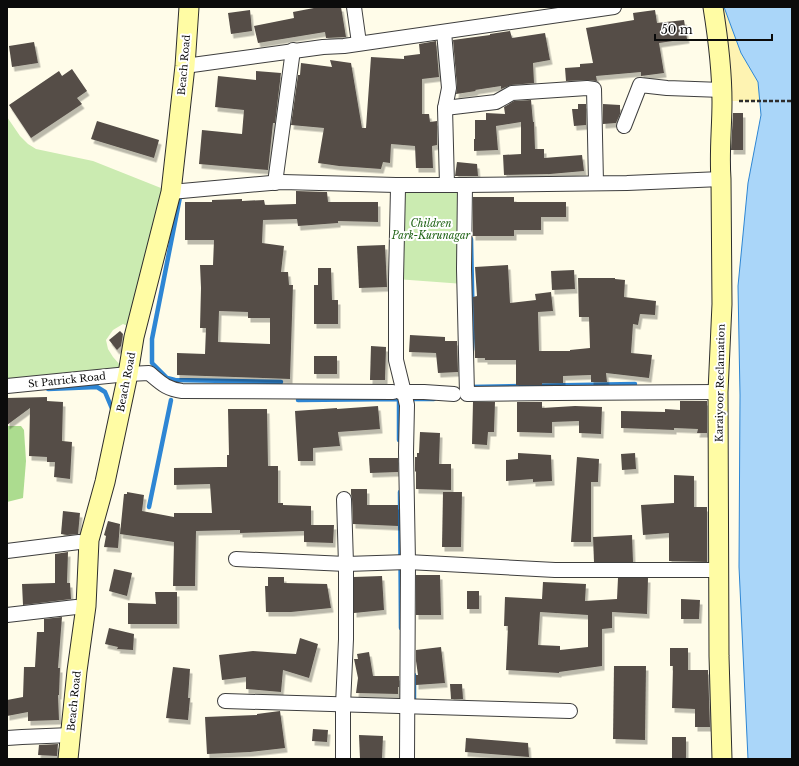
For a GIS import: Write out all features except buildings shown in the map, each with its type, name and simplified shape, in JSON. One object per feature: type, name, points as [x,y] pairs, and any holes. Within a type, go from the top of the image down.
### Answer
[{"type":"main road","name":"Beach Road","points":[[68,759],[77,671],[86,606],[90,540],[105,482],[128,374],[134,337],[171,192],[185,66],[189,7]]},
{"type":"main road","name":"Karaiyoor Reclamation","points":[[713,7],[719,48],[722,96],[720,163],[722,304],[718,392],[719,656],[722,759]]},
{"type":"street","points":[[354,7],[359,43]]},
{"type":"street","points":[[185,66],[322,46],[344,46],[614,7]]},
{"type":"street","points":[[444,32],[449,88],[445,108],[447,185]]},
{"type":"street","points":[[275,183],[293,50]]},
{"type":"street","points":[[624,126],[640,85],[722,96]]},
{"type":"street","points":[[445,108],[496,102],[512,93],[587,88],[594,89],[596,183]]},
{"type":"street","points":[[171,192],[275,183],[465,185],[627,183],[721,179]]},
{"type":"street","points":[[396,185],[398,188],[396,360],[399,392],[407,405],[407,759]]},
{"type":"street","points":[[465,185],[464,269],[467,394],[718,392]]},
{"type":"street","name":"St Patrick Road","points":[[7,386],[149,373],[165,387],[182,391],[399,392],[454,394]]},
{"type":"street","points":[[343,759],[343,705],[346,638],[344,499]]},
{"type":"street","points":[[7,551],[79,542]]},
{"type":"street","points":[[236,559],[346,564],[408,562],[555,570],[719,570]]},
{"type":"street","points":[[7,615],[76,607]]},
{"type":"street","points":[[225,701],[570,711]]},
{"type":"street","points":[[7,738],[22,736],[71,735]]},
{"type":"path","points":[[722,96],[792,101]]},
{"type":"green space","points":[[7,117],[20,136],[36,149],[93,161],[171,192],[130,327],[123,324],[113,330],[106,340],[108,349],[113,357],[128,374],[7,386]]},
{"type":"green space","name":"Children Park-Kurunagar","points":[[465,185],[464,284],[396,279],[398,188]]},
{"type":"green space","points":[[7,426],[21,426],[24,430],[26,461],[23,498],[7,502]]},
{"type":"sand","points":[[713,7],[724,7],[741,53],[758,82],[760,101],[722,101]]},
{"type":"water","points":[[724,7],[792,7],[792,759],[748,759],[739,567],[740,395],[738,286],[748,183],[761,115],[758,82],[741,53]]},
{"type":"waterway","points":[[184,196],[180,197],[152,339],[152,363],[167,378],[175,380],[281,382]]},
{"type":"waterway","points":[[471,239],[472,350]]},
{"type":"waterway","points":[[471,385],[470,387],[635,384]]},
{"type":"waterway","points":[[48,389],[97,387],[105,392],[113,411],[112,412]]},
{"type":"waterway","points":[[298,400],[399,399],[399,440]]},
{"type":"waterway","points":[[412,403],[412,399],[434,399]]},
{"type":"waterway","points":[[149,507],[171,400]]},
{"type":"waterway","points":[[400,492],[401,628]]},
{"type":"waterway","points":[[414,675],[414,705]]}]
